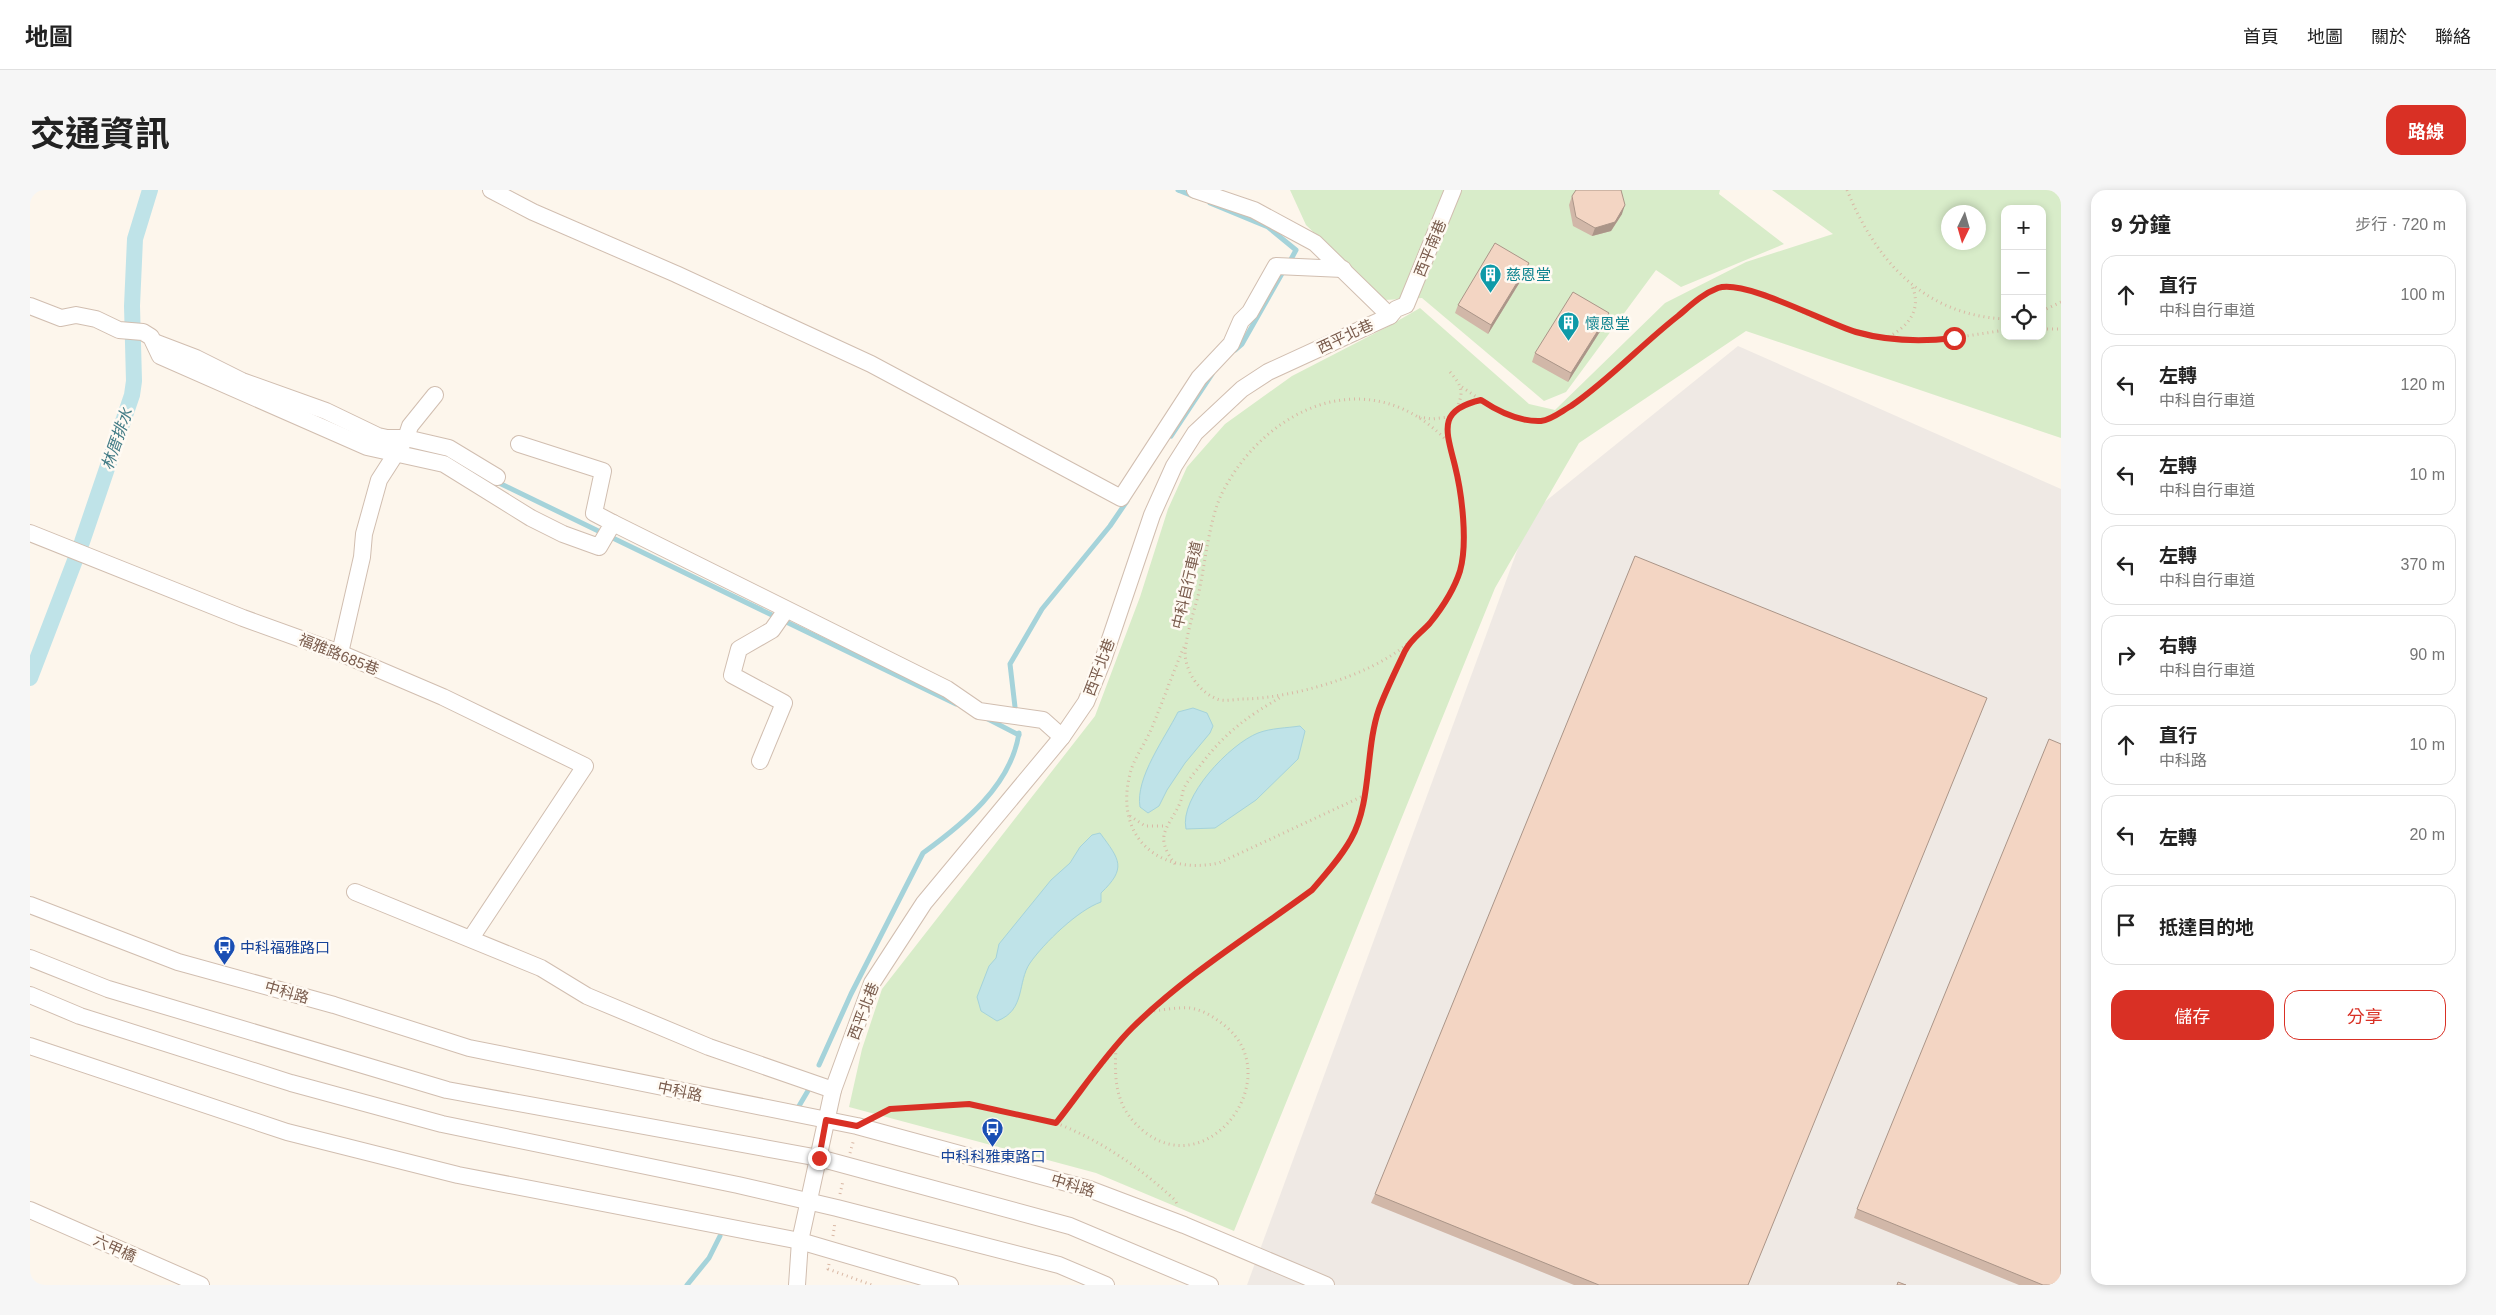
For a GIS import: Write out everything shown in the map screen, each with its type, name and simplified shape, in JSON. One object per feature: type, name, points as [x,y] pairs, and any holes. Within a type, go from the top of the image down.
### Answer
[{"type":"street","points":[[491,190],[533,212],[676,274],[871,364],[1121,498],[1199,378],[1232,344],[1242,321],[1250,312],[1276,266],[1343,269]]},
{"type":"street","points":[[1195,190],[1254,210],[1315,243],[1390,316]]},
{"type":"street","name":"西平南巷","points":[[1406,305],[1453,190]]},
{"type":"street","name":"西平北巷","points":[[798,1285],[800,1241],[833,1090],[872,983],[924,903],[1062,737],[1086,702],[1103,660],[1152,515],[1174,466],[1195,433],[1242,389],[1268,372],[1390,316],[1396,309],[1406,305]]},
{"type":"street","points":[[30,306],[61,318],[76,314],[96,319],[119,330],[143,332],[154,342],[196,358],[242,381],[318,407],[378,436],[406,438],[449,448],[497,477]]},
{"type":"street","points":[[154,342],[160,356],[367,447],[396,455],[444,464],[531,518],[563,534],[599,548],[613,522]]},
{"type":"street","points":[[340,653],[362,557],[369,511],[384,470],[396,455],[398,447],[406,438],[410,426],[435,395]]},
{"type":"street","points":[[520,444],[603,471],[594,513],[947,689],[979,711],[1042,720],[1062,737]]},
{"type":"street","name":"福雅路685巷","points":[[30,533],[243,618],[340,653],[443,697],[585,766],[470,938]]},
{"type":"street","points":[[760,761],[784,703],[732,675],[739,649],[772,630],[786,610]]},
{"type":"street","points":[[355,892],[541,968],[588,996],[683,1036],[736,1057],[833,1090]]},
{"type":"street","name":"中科路","points":[[30,905],[178,962],[334,1006],[469,1048],[857,1126],[1089,1189],[1184,1225],[1326,1285]]},
{"type":"street","points":[[30,958],[108,989],[447,1090],[819,1158],[1070,1226],[1210,1285]]},
{"type":"street","points":[[30,995],[80,1016],[291,1083],[442,1124],[730,1183],[809,1202],[1060,1265],[1106,1285]]},
{"type":"street","points":[[30,1046],[287,1132],[458,1175],[800,1241],[950,1285]]},
{"type":"street","name":"六甲橋","points":[[30,1210],[200,1285]]},
{"type":"path","points":[[1847,190],[1860,220],[1879,252],[1911,284],[1943,305],[2001,319]]},
{"type":"path","points":[[1883,339],[1896,334],[1907,324],[1914,313],[1914,292],[1911,284]]},
{"type":"path","points":[[1450,372],[1462,386],[1502,413],[1518,418],[1542,421],[1558,414],[1589,393],[1651,337],[1704,295],[1724,286],[1779,300],[1831,324],[1883,339],[1933,341],[2001,331]]},
{"type":"path","points":[[2046,308],[2061,302]]},
{"type":"path","points":[[2046,329],[2061,329]]},
{"type":"path","points":[[1450,417],[1457,408],[1462,393],[1462,386]]},
{"type":"path","name":"中科自行車道","points":[[1344,398],[1377,400],[1414,415],[1432,419],[1450,417],[1447,426],[1449,443],[1457,473],[1463,554],[1453,589],[1429,624],[1410,642],[1380,664],[1360,672],[1265,700],[1217,699],[1197,685],[1187,668],[1185,644],[1221,495],[1237,467],[1251,451],[1281,424],[1327,401],[1344,398]]},
{"type":"path","points":[[1457,408],[1481,400]]},
{"type":"path","name":"中科自行車道","points":[[1414,415],[1440,433],[1449,443]]},
{"type":"path","name":"中科自行車道","points":[[1056,1123],[1130,1030],[1189,977],[1312,890],[1352,838],[1359,820],[1364,796],[1378,710],[1410,642]]},
{"type":"path","points":[[1185,644],[1156,719],[1130,771],[1126,803],[1129,815],[1137,834],[1147,848],[1157,857],[1176,864],[1200,867],[1218,863],[1364,796]]},
{"type":"path","points":[[1176,864],[1166,852],[1164,839],[1166,826],[1179,804],[1184,788],[1233,727],[1287,694]]},
{"type":"path","points":[[1129,815],[1145,826],[1166,826]]},
{"type":"path","points":[[1116,1048],[1114,1076],[1120,1103],[1135,1125],[1149,1135],[1163,1141],[1186,1144],[1211,1136],[1225,1128],[1240,1106],[1246,1088],[1247,1065],[1236,1037],[1224,1025],[1204,1012],[1178,1008],[1150,1011]]},
{"type":"path","points":[[857,1126],[890,1109],[969,1104],[1056,1123],[1096,1140],[1136,1166],[1175,1200],[1184,1225]]},
{"type":"path","points":[[828,1269],[872,1285]]},
{"type":"shaded area","points":[[1738,346],[2061,489],[2061,1285],[1247,1285],[1531,513]]},
{"type":"green space","points":[[1290,190],[1720,190],[1719,194],[1784,244],[1681,287],[1656,270],[1566,392],[1544,401],[1422,298],[1384,300],[1306,225]]},
{"type":"green space","points":[[1772,190],[2061,190],[2061,438],[1746,331],[1579,443],[1495,588],[1234,1231],[1096,1173],[849,1107],[862,1049],[882,989],[1095,716],[1140,597],[1168,509],[1187,467],[1225,424],[1292,376],[1420,308],[1529,404],[1555,410],[1665,303],[1746,262],[1833,234]]},
{"type":"water","points":[[1193,708],[1207,713],[1213,726],[1210,733],[1185,763],[1159,806],[1148,813],[1140,807],[1142,784],[1146,771],[1178,712]]},
{"type":"water","points":[[1300,726],[1305,731],[1298,759],[1256,800],[1215,828],[1186,829],[1186,816],[1190,802],[1198,787],[1234,748],[1263,731]]},
{"type":"water","points":[[1100,833],[1116,857],[1118,864],[1115,877],[1101,893],[1101,902],[1082,912],[1062,928],[1030,963],[1023,979],[1017,1003],[1013,1010],[997,1021],[981,1011],[977,997],[989,966],[996,958],[999,944],[1051,880],[1070,863],[1080,847],[1092,835]]},
{"type":"building","points":[[1576,190],[1621,190],[1625,205],[1615,222],[1595,228],[1576,217],[1572,196]]},
{"type":"building","name":"慈恩堂","points":[[1495,243],[1529,263],[1491,325],[1458,305]]},
{"type":"building","name":"懷恩堂","points":[[1573,292],[1609,313],[1571,373],[1535,353]]},
{"type":"building","points":[[1635,556],[1987,698],[1748,1285],[1599,1285],[1375,1194]]},
{"type":"building","points":[[2049,739],[2061,744],[2061,1285],[2043,1285],[1857,1209]]},
{"type":"waterway","name":"林厝排水","points":[[30,678],[82,542],[132,395],[134,381],[132,306],[135,239],[150,190]]},
{"type":"waterway","points":[[1178,190],[1193,196]]},
{"type":"waterway","points":[[1210,203],[1268,227],[1296,250],[1289,263]]},
{"type":"waterway","points":[[1235,350],[1242,344],[1284,270]]},
{"type":"waterway","points":[[1171,436],[1212,374]]},
{"type":"waterway","points":[[495,481],[956,704]]},
{"type":"waterway","points":[[1015,707],[1010,664],[1042,609],[1110,526],[1127,501]]},
{"type":"waterway","points":[[986,718],[1019,735]]},
{"type":"waterway","points":[[819,1065],[851,994],[923,853],[969,816],[996,787],[1014,752],[1019,733]]},
{"type":"waterway","points":[[799,1106],[809,1089]]},
{"type":"waterway","points":[[687,1285],[709,1258],[720,1236]]},
{"type":"place","name":"慈恩堂","points":[[1490,293]]},
{"type":"place","name":"懷恩堂","points":[[1569,342]]},
{"type":"place","name":"中科福雅路口","points":[[224,966]]},
{"type":"place","name":"中科科雅東路口","points":[[993,1147]]},
{"type":"route","points":[[819,1158],[826,1120],[857,1126],[890,1109],[969,1104],[990,1107],[1056,1123],[1130,1030],[1150,1011],[1189,977],[1312,890],[1324,877],[1352,838],[1359,820],[1378,710],[1410,642],[1429,624],[1442,607],[1453,589],[1460,571],[1463,554],[1462,524],[1457,473],[1447,434],[1447,426],[1454,410],[1481,400],[1502,413],[1529,420],[1542,421],[1558,414],[1589,393],[1651,337],[1704,295],[1724,286],[1779,300],[1803,313],[1831,324],[1883,339],[1933,341],[1954,338]]}]
